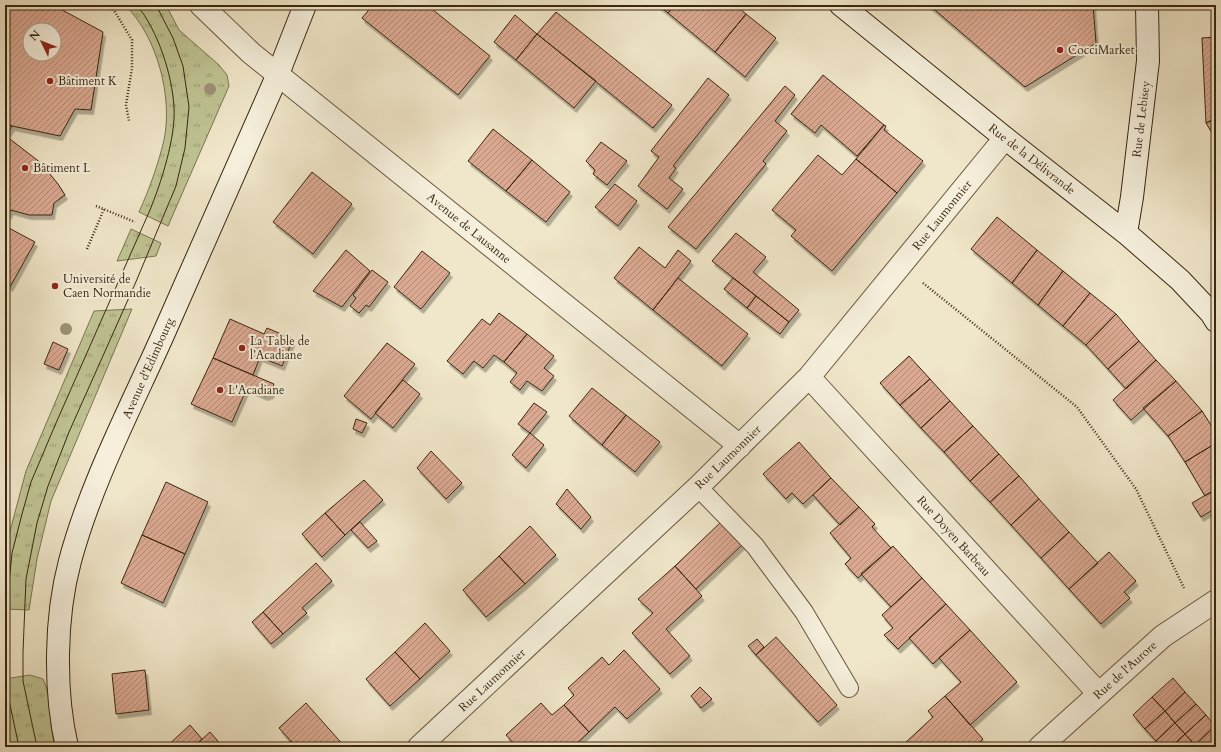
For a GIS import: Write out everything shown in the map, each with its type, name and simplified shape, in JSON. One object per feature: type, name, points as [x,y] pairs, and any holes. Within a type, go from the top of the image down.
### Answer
[{"type":"street","name":"Avenue de Lausanne","points":[[201,5],[251,54],[278,74],[740,446]]},
{"type":"street","name":"Avenue d'Edimbourg","points":[[67,747],[62,723],[58,649],[63,598],[70,562],[96,487],[278,74],[305,5]]},
{"type":"street","name":"Rue de la Délivrande","points":[[841,5],[1005,138],[1126,233],[1180,280],[1211,313],[1216,321]]},
{"type":"street","name":"Rue de Lebisey","points":[[1126,233],[1132,197],[1148,61],[1147,5]]},
{"type":"street","name":"Rue Laumonnier","points":[[419,747],[698,487],[809,377],[1005,138]]},
{"type":"street","name":"Rue Doyen Barbeau","points":[[809,377],[1099,694]]},
{"type":"street","name":"Rue de l'Aurore","points":[[1040,747],[1163,636],[1216,601]]},
{"type":"lane","points":[[698,487],[755,546],[804,612],[849,688]]},
{"type":"path","points":[[108,5],[115,12],[132,40],[132,68],[126,105],[129,121]]},
{"type":"path","points":[[96,206],[135,222]]},
{"type":"path","points":[[87,249],[104,209]]},
{"type":"path","points":[[901,265],[1077,407],[1136,489],[1197,613]]},
{"type":"green space","points":[[125,5],[166,5],[179,30],[219,65],[227,75],[229,86],[168,226],[139,212],[153,177],[164,140],[166,105],[160,68],[154,50],[146,33]]},
{"type":"green space","points":[[131,229],[161,243],[156,256],[117,261]]},
{"type":"green space","points":[[132,309],[51,501],[37,559],[29,610],[5,609],[5,550],[26,471],[94,311]]},
{"type":"green space","points":[[30,675],[43,679],[46,687],[50,704],[55,747],[5,747],[5,679]]},
{"type":"building","name":"Bâtiment K","points":[[5,5],[53,5],[103,32],[91,110],[75,109],[60,136],[12,126],[5,122]]},
{"type":"building","points":[[373,5],[427,5],[490,56],[458,95],[362,18]]},
{"type":"building","points":[[658,5],[675,5],[668,13]]},
{"type":"building","points":[[675,5],[735,5],[746,14],[715,52],[668,13]]},
{"type":"building","points":[[929,5],[1093,5],[1096,43],[1025,87]]},
{"type":"building","points":[[556,12],[672,105],[653,128],[537,34]]},
{"type":"building","points":[[746,14],[776,38],[745,77],[715,52]]},
{"type":"building","points":[[515,15],[537,34],[516,60],[494,42]]},
{"type":"building","points":[[537,34],[596,81],[574,108],[516,60]]},
{"type":"building","points":[[1216,37],[1216,118],[1206,123],[1202,38]]},
{"type":"building","points":[[823,75],[884,125],[857,156],[821,125],[815,133],[791,114]]},
{"type":"building","points":[[708,78],[729,95],[673,166],[676,168],[669,178],[683,189],[667,209],[638,186],[659,157],[651,151]]},
{"type":"building","points":[[785,86],[795,95],[775,121],[787,131],[763,161],[766,164],[696,249],[668,227]]},
{"type":"building","points":[[1216,118],[1216,139],[1206,123]]},
{"type":"building","name":"Bâtiment L","points":[[5,122],[12,126],[6,136],[41,163],[65,195],[54,203],[52,215],[29,215],[11,210],[5,220]]},
{"type":"building","points":[[884,125],[886,126],[884,130],[923,161],[897,193],[856,159]]},
{"type":"building","points":[[493,129],[532,160],[506,191],[468,161]]},
{"type":"building","points":[[601,142],[627,161],[607,185],[593,174],[595,170],[586,161]]},
{"type":"building","points":[[818,155],[842,175],[856,159],[897,193],[832,271],[791,236],[796,230],[772,210]]},
{"type":"building","points":[[532,160],[570,192],[546,222],[506,191]]},
{"type":"building","points":[[312,172],[352,204],[313,254],[273,222]]},
{"type":"building","points":[[615,184],[637,201],[618,226],[595,207]]},
{"type":"building","points":[[997,217],[1037,250],[1012,283],[971,249]]},
{"type":"building","points":[[5,226],[35,242],[10,287],[5,284]]},
{"type":"building","points":[[736,233],[766,257],[753,272],[799,310],[789,322],[712,261]]},
{"type":"building","points":[[639,247],[665,268],[678,250],[691,261],[653,310],[614,278]]},
{"type":"building","points":[[346,250],[370,271],[342,307],[313,291]]},
{"type":"building","points":[[1037,250],[1063,271],[1038,305],[1012,283]]},
{"type":"building","points":[[422,251],[450,273],[421,309],[394,287]]},
{"type":"building","points":[[372,270],[388,282],[369,307],[366,305],[359,313],[350,306],[356,298],[353,295]]},
{"type":"building","points":[[1063,271],[1090,293],[1063,326],[1038,305]]},
{"type":"building","points":[[678,278],[748,334],[722,366],[653,310]]},
{"type":"building","points":[[733,278],[756,296],[747,308],[724,289]]},
{"type":"building","points":[[1090,293],[1116,314],[1086,345],[1063,326]]},
{"type":"building","points":[[756,296],[789,322],[780,334],[747,308]]},
{"type":"building","points":[[499,313],[527,334],[504,362],[494,355],[483,368],[474,361],[463,374],[447,361],[482,319],[490,325]]},
{"type":"building","points":[[1116,314],[1139,341],[1108,369],[1086,345]]},
{"type":"building","points":[[230,319],[264,334],[267,328],[293,339],[282,366],[260,357],[253,375],[213,358]]},
{"type":"building","points":[[527,334],[554,356],[544,368],[554,376],[542,391],[527,381],[520,390],[510,382],[517,373],[504,362]]},
{"type":"building","points":[[1139,341],[1156,360],[1126,389],[1108,369]]},
{"type":"building","points":[[53,342],[68,349],[59,370],[44,364]]},
{"type":"building","points":[[387,343],[415,364],[371,419],[344,396]]},
{"type":"building","points":[[909,356],[930,379],[900,405],[880,383]]},
{"type":"building","points":[[213,358],[274,384],[271,394],[265,396],[247,388],[232,422],[191,404]]},
{"type":"building","points":[[1156,360],[1176,381],[1131,420],[1113,400]]},
{"type":"building","points":[[930,379],[950,401],[921,428],[900,405]]},
{"type":"building","points":[[403,380],[420,394],[393,428],[375,413]]},
{"type":"building","points":[[1176,381],[1202,411],[1168,436],[1143,408]]},
{"type":"building","points":[[592,388],[626,415],[602,445],[569,416]]},
{"type":"building","points":[[950,401],[973,426],[944,452],[921,428]]},
{"type":"building","points":[[534,403],[547,412],[530,433],[518,424]]},
{"type":"building","points":[[1202,411],[1216,433],[1216,443],[1185,462],[1168,436]]},
{"type":"building","points":[[626,415],[660,442],[635,472],[602,445]]},
{"type":"building","points":[[356,419],[367,423],[362,433],[353,429]]},
{"type":"building","points":[[973,426],[999,454],[970,481],[944,452]]},
{"type":"building","points":[[530,433],[544,445],[526,468],[512,455]]},
{"type":"building","points":[[799,442],[831,478],[803,504],[792,493],[786,499],[763,474]]},
{"type":"building","points":[[1216,443],[1216,489],[1205,496],[1185,462]]},
{"type":"building","points":[[431,451],[462,483],[446,499],[417,468]]},
{"type":"building","points":[[999,454],[1019,476],[990,502],[970,481]]},
{"type":"building","points":[[1019,476],[1039,499],[1011,525],[990,502]]},
{"type":"building","points":[[831,478],[859,507],[840,525],[813,495]]},
{"type":"building","points":[[364,480],[383,500],[345,535],[325,513]]},
{"type":"building","points":[[166,482],[208,502],[185,554],[142,535]]},
{"type":"building","points":[[567,489],[591,517],[581,529],[556,504]]},
{"type":"building","points":[[1216,489],[1216,513],[1214,509],[1201,517],[1192,503]]},
{"type":"building","points":[[1039,499],[1069,532],[1041,558],[1011,525]]},
{"type":"building","points":[[859,507],[875,524],[872,527],[891,548],[858,578],[845,564],[851,558],[830,533]]},
{"type":"building","points":[[325,513],[345,535],[322,557],[302,534]]},
{"type":"building","points":[[360,522],[377,541],[368,548],[351,530]]},
{"type":"building","points":[[721,522],[743,544],[696,589],[675,566]]},
{"type":"building","points":[[530,526],[556,555],[525,584],[499,556]]},
{"type":"building","points":[[1069,532],[1098,563],[1069,589],[1041,558]]},
{"type":"building","points":[[142,535],[185,554],[163,603],[121,583]]},
{"type":"building","points":[[893,546],[922,578],[891,607],[861,574]]},
{"type":"building","points":[[1109,552],[1136,581],[1124,592],[1130,598],[1101,624],[1069,589]]},
{"type":"building","points":[[499,556],[525,584],[486,617],[463,590]]},
{"type":"building","points":[[316,563],[332,581],[302,608],[307,613],[283,634],[263,612]]},
{"type":"building","points":[[675,566],[702,596],[666,629],[690,656],[670,674],[632,633],[653,613],[638,599]]},
{"type":"building","points":[[922,578],[946,604],[898,649],[884,635],[893,628],[882,615]]},
{"type":"building","points":[[946,604],[970,630],[933,664],[909,638]]},
{"type":"building","points":[[263,612],[283,634],[271,644],[252,622]]},
{"type":"building","points":[[425,623],[450,651],[420,679],[395,652]]},
{"type":"building","points":[[970,630],[1017,682],[970,725],[945,696],[961,682],[939,658]]},
{"type":"building","points":[[776,637],[837,705],[818,722],[756,655]]},
{"type":"building","points":[[757,639],[764,647],[756,655],[748,646]]},
{"type":"building","points":[[624,650],[660,689],[627,719],[615,707],[589,732],[564,705],[574,695],[568,688],[602,657],[609,665]]},
{"type":"building","points":[[395,652],[420,679],[390,706],[366,679]]},
{"type":"building","points":[[145,670],[149,710],[116,714],[112,674]]},
{"type":"building","points":[[1173,678],[1185,692],[1165,711],[1152,697]]},
{"type":"building","points":[[700,687],[712,699],[701,708],[691,696]]},
{"type":"building","points":[[1185,692],[1196,704],[1175,723],[1165,711]]},
{"type":"building","points":[[945,696],[983,739],[974,747],[907,747],[904,744],[933,717],[928,711]]},
{"type":"building","points":[[1152,697],[1165,711],[1145,729],[1133,715]]},
{"type":"building","points":[[306,703],[345,747],[296,747],[279,728]]},
{"type":"building","points":[[541,703],[552,715],[564,705],[589,732],[573,747],[517,747],[506,735]]},
{"type":"building","points":[[1196,704],[1206,715],[1185,734],[1175,723]]},
{"type":"building","points":[[1165,711],[1175,723],[1156,741],[1145,729]]},
{"type":"building","points":[[1206,715],[1215,726],[1195,745],[1185,734]]},
{"type":"building","points":[[1175,723],[1185,734],[1171,747],[1162,747],[1156,741]]},
{"type":"building","points":[[190,725],[202,739],[193,747],[166,747]]},
{"type":"building","points":[[1215,726],[1216,747],[1197,747],[1195,745]]},
{"type":"building","points":[[210,732],[223,747],[202,747],[198,743]]},
{"type":"building","points":[[1185,734],[1195,745],[1192,747],[1171,747]]},
{"type":"building","points":[[291,741],[296,747],[284,747]]},
{"type":"tram line","points":[[19,747],[9,700],[6,654],[8,593],[12,553],[31,482],[150,210],[167,160],[173,132],[173,94],[167,67],[163,53],[151,27],[145,15],[137,5]]},
{"type":"tram line","points":[[37,747],[23,681],[26,579],[37,523],[48,486],[69,432],[135,284],[176,186],[185,148],[189,107],[183,66],[173,38],[156,5]]},
{"type":"place","name":"CocciMarket","points":[[1060,50]]},
{"type":"place","name":"Bâtiment K","points":[[50,81]]},
{"type":"place","name":"Bâtiment L","points":[[25,168]]},
{"type":"place","name":"Université de Caen Normandie","points":[[55,286]]},
{"type":"place","name":"La Table de l’Acadiane","points":[[242,348]]},
{"type":"place","name":"L'Acadiane","points":[[220,390]]}]
